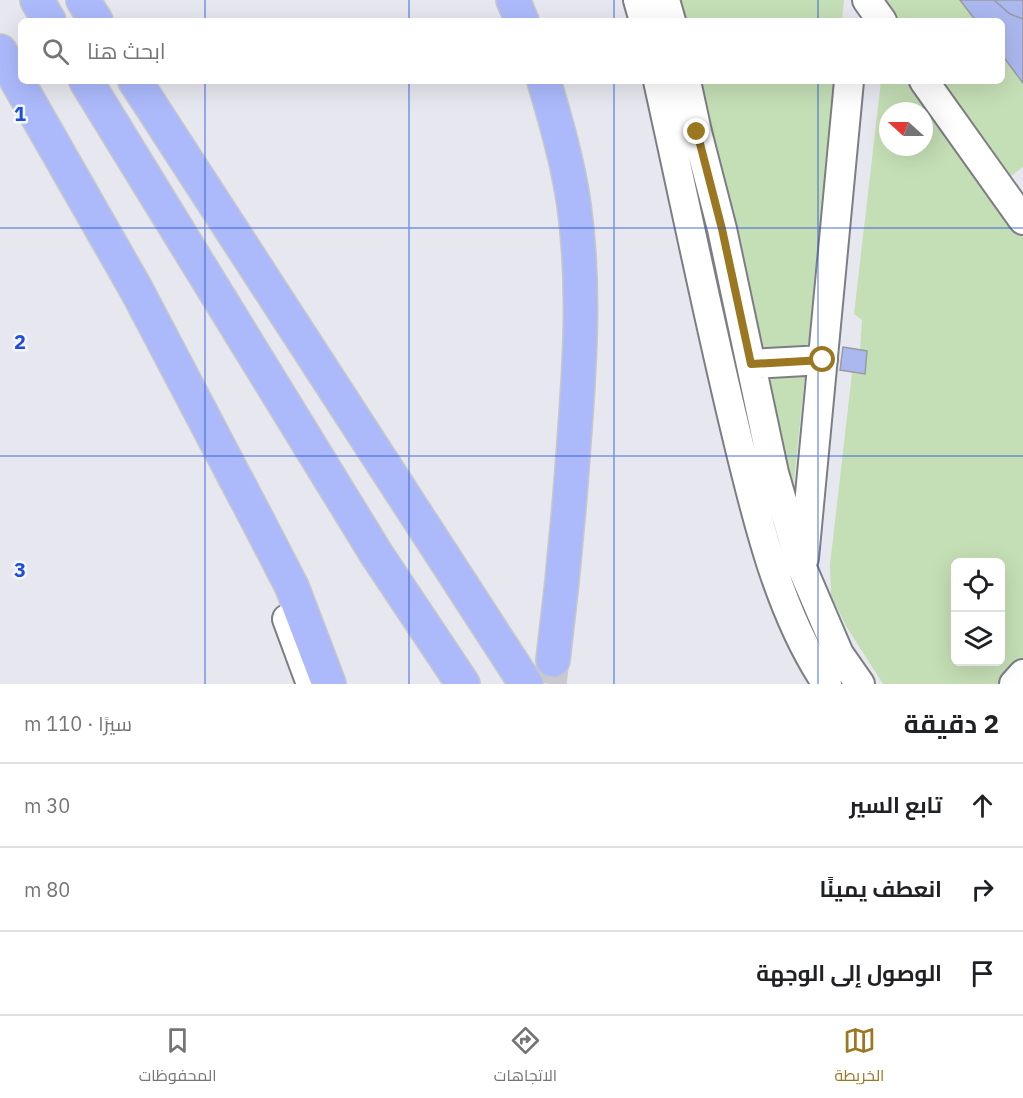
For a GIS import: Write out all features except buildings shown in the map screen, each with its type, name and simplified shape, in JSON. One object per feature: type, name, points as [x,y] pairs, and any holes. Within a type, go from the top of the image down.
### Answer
[{"type":"highway","points":[[37,0],[48,18]]},
{"type":"highway","points":[[82,0],[94,18]]},
{"type":"highway","points":[[513,0],[521,18]]},
{"type":"highway","points":[[0,51],[18,82]]},
{"type":"highway","points":[[19,84],[136,289],[260,525],[292,587],[329,684]]},
{"type":"highway","points":[[88,84],[370,545],[463,684]]},
{"type":"highway","points":[[137,84],[525,684]]},
{"type":"highway","points":[[545,84],[561,138],[572,194],[579,268],[580,359],[563,573],[553,660]]},
{"type":"street","points":[[638,0],[644,18]]},
{"type":"street","points":[[665,0],[670,18]]},
{"type":"street","points":[[855,18],[857,0]]},
{"type":"street","points":[[867,0],[880,18]]},
{"type":"street","points":[[659,84],[695,255],[755,508],[796,628],[827,684]]},
{"type":"street","points":[[687,84],[722,229],[774,473],[803,572],[839,654],[860,684]]},
{"type":"street","points":[[803,572],[849,84]]},
{"type":"street","points":[[926,84],[1023,220]]},
{"type":"street","points":[[751,364],[823,360]]},
{"type":"street","points":[[260,525],[267,558],[281,602],[311,684]]},
{"type":"street","points":[[1014,684],[1023,674]]},
{"type":"green space","points":[[677,0],[844,0],[842,18],[682,18]]},
{"type":"green space","points":[[884,0],[1023,0],[1023,167],[1011,176],[941,84],[1005,84],[1005,18],[892,18]]},
{"type":"green space","points":[[697,84],[836,84],[791,509]]},
{"type":"green space","points":[[881,84],[920,84],[1023,219],[1023,659],[1000,684],[883,684],[846,626],[831,595],[830,565],[852,373],[865,374],[867,351],[860,350],[862,320],[854,314]]},
{"type":"tunnel","points":[[550,684],[553,660]]},
{"type":"route","points":[[697,132],[722,229],[751,364],[823,360]]}]
